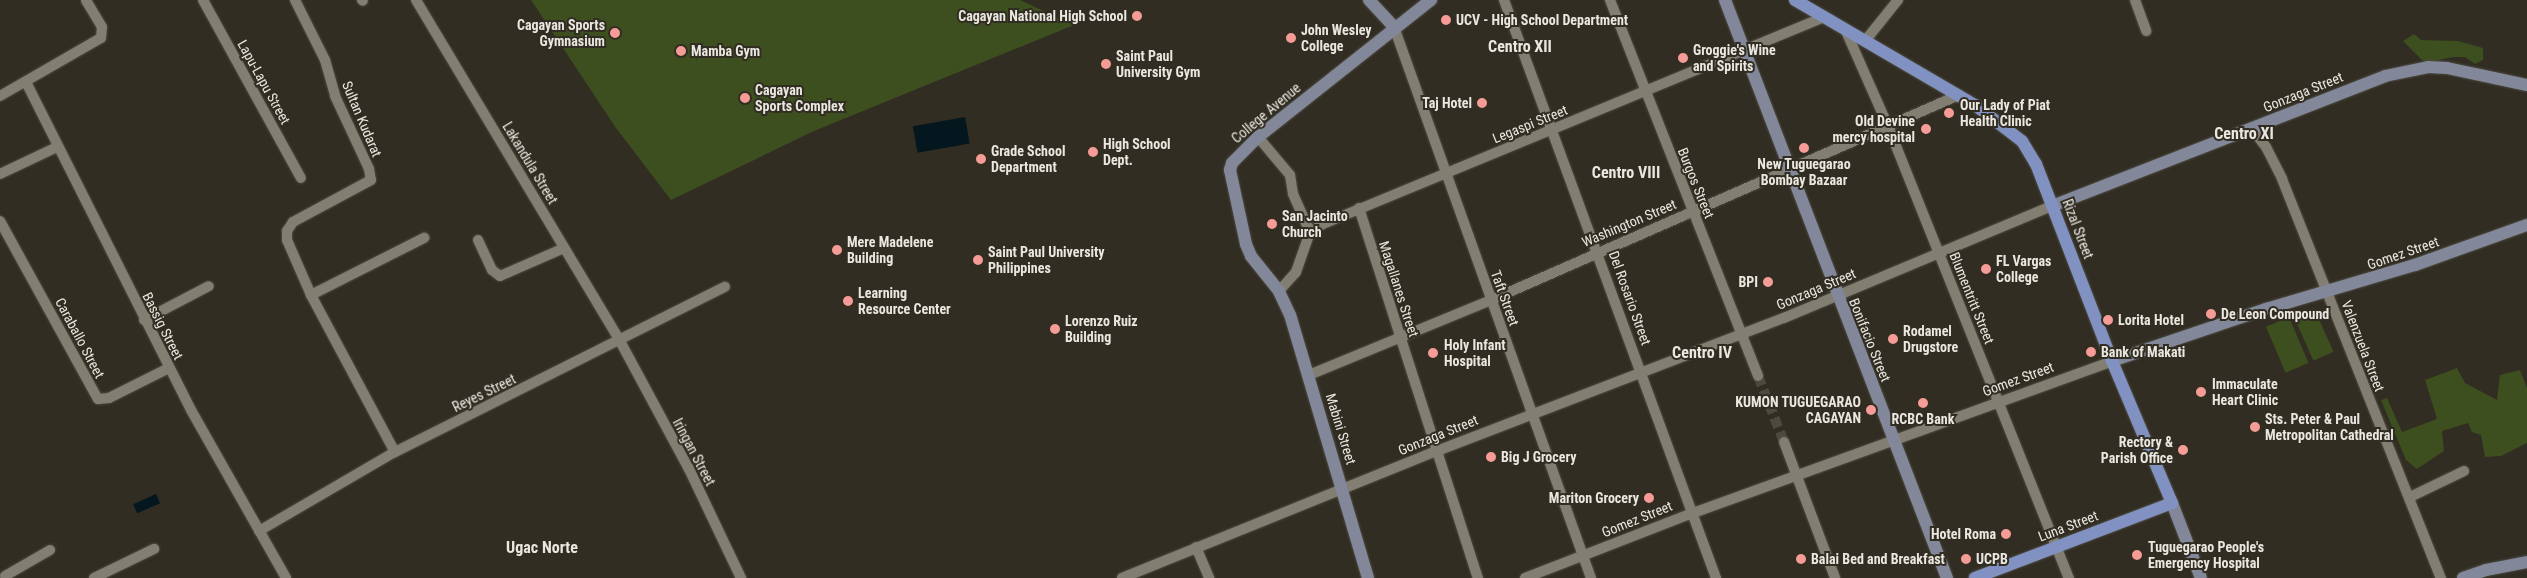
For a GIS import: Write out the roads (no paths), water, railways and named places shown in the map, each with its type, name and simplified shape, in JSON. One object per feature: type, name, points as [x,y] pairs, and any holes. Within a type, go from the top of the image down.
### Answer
[{"type":"main road","points":[[1369,0],[1394,27]]},
{"type":"main road","name":"Bonifacio Street","points":[[1725,0],[1788,169],[1947,578]]},
{"type":"main road","name":"Rizal Street","points":[[1796,0],[1959,95],[2006,126],[2022,141],[2036,164],[2112,361],[2172,503],[2201,578]]},
{"type":"main road","name":"College Avenue","points":[[1278,291],[1246,244],[1230,170],[1232,163],[1258,137],[1425,1]]},
{"type":"main road","name":"Gonzaga Street","points":[[2052,206],[2252,129],[2364,83],[2428,67],[2463,70],[2527,85]]},
{"type":"main road","name":"Gomez Street","points":[[2112,361],[2327,292],[2415,266],[2527,225]]},
{"type":"main road","name":"Mabini Street","points":[[1278,291],[1290,315],[1309,375],[1344,490],[1368,578]]},
{"type":"main road","name":"Luna Street","points":[[1974,578],[2172,503]]},
{"type":"main road","points":[[2463,578],[2486,570],[2527,562]]},
{"type":"street","points":[[0,96],[101,38],[102,27],[86,0]]},
{"type":"street","name":"Lapu-Lapu Street","points":[[203,0],[301,178]]},
{"type":"street","name":"Sultan Kudarat","points":[[295,0],[325,60],[335,96],[371,176],[368,184],[303,216],[287,231],[292,255],[395,452]]},
{"type":"street","name":"Lakandula Street","points":[[416,0],[620,341]]},
{"type":"street","name":"Del Rosario Street","points":[[1504,0],[1599,251],[1716,578]]},
{"type":"street","name":"Burgos Street","points":[[1610,0],[1758,376]]},
{"type":"street","points":[[1865,41],[1898,0]]},
{"type":"street","points":[[2135,0],[2146,31]]},
{"type":"street","name":"Legaspi Street","points":[[1310,232],[1359,208],[1445,172],[1554,130],[1824,17]]},
{"type":"street","name":"Taft Street","points":[[1394,27],[1591,578]]},
{"type":"street","name":"Blumentritt Street","points":[[1844,29],[1888,126],[2069,578]]},
{"type":"street","name":"Bassig Street","points":[[26,82],[169,368],[286,578]]},
{"type":"street","name":"Washington Street","points":[[1309,375],[1491,300],[1599,251],[1959,95]]},
{"type":"street","name":"Valenzuela Street","points":[[2252,129],[2274,162],[2441,578]]},
{"type":"street","points":[[1258,137],[1290,175],[1293,194],[1310,232],[1296,272],[1278,291]]},
{"type":"street","points":[[0,174],[58,146]]},
{"type":"street","name":"Gonzaga Street","points":[[1122,578],[1437,451],[1743,335],[2052,206]]},
{"type":"street","name":"Magallanes Street","points":[[1359,208],[1399,338],[1478,578]]},
{"type":"street","name":"Caraballo Street","points":[[0,221],[98,399],[109,398],[169,368]]},
{"type":"street","points":[[311,294],[424,238]]},
{"type":"street","points":[[478,240],[492,270],[500,276],[564,248]]},
{"type":"street","points":[[144,320],[209,286]]},
{"type":"street","name":"Reyes Street","points":[[260,531],[395,452],[725,287]]},
{"type":"street","name":"Iringan Street","points":[[620,341],[689,469],[741,578]]},
{"type":"street","name":"Gomez Street","points":[[1525,578],[1693,513],[2112,361]]},
{"type":"street","points":[[1784,442],[1835,578]]},
{"type":"street","points":[[2410,497],[2464,471]]},
{"type":"street","points":[[1196,547],[1209,578]]},
{"type":"street","points":[[94,578],[154,549]]},
{"type":"street","points":[[0,566],[6,577],[50,550]]},
{"type":"water","points":[[965,117],[970,144],[917,153],[913,126]]},
{"type":"water","points":[[156,494],[160,503],[137,513],[133,504]]},
{"type":"tunnel","points":[[1758,376],[1784,442]]},
{"type":"place","name":"Cagayan National High School","points":[[1137,16]]},
{"type":"place","name":"UCV - High School Department","points":[[1446,20]]},
{"type":"place","name":"Cagayan Sports Gymnasium","points":[[615,33]]},
{"type":"place","name":"John Wesley College","points":[[1291,38]]},
{"type":"place","name":"Mamba Gym","points":[[681,51]]},
{"type":"place","name":"Groggie's Wine and Spirits","points":[[1683,58]]},
{"type":"place","name":"Saint Paul University Gym","points":[[1106,64]]},
{"type":"place","name":"Cagayan Sports Complex","points":[[745,98]]},
{"type":"place","name":"Taj Hotel","points":[[1482,103]]},
{"type":"place","name":"Our Lady of Piat Health Clinic","points":[[1949,113]]},
{"type":"place","name":"Old Devine mercy hospital","points":[[1926,129]]},
{"type":"place","name":"New Tuguegarao Bombay Bazaar","points":[[1804,148]]},
{"type":"place","name":"High School Dept.","points":[[1093,152]]},
{"type":"place","name":"Grade School Department","points":[[981,159]]},
{"type":"place","name":"San Jacinto Church","points":[[1272,224]]},
{"type":"place","name":"Mere Madelene Building","points":[[837,250]]},
{"type":"place","name":"Saint Paul University Philippines","points":[[978,260]]},
{"type":"place","name":"FL Vargas College","points":[[1986,269]]},
{"type":"place","name":"BPI","points":[[1768,282]]},
{"type":"place","name":"Learning Resource Center","points":[[848,301]]},
{"type":"place","name":"De Leon Compound","points":[[2211,314]]},
{"type":"place","name":"Lorita Hotel","points":[[2108,320]]},
{"type":"place","name":"Lorenzo Ruiz Building","points":[[1055,329]]},
{"type":"place","name":"Rodamel Drugstore","points":[[1893,339]]},
{"type":"place","name":"Bank of Makati","points":[[2091,352]]},
{"type":"place","name":"Holy Infant Hospital","points":[[1433,353]]},
{"type":"place","name":"Immaculate Heart Clinic","points":[[2201,392]]},
{"type":"place","name":"RCBC Bank","points":[[1923,403]]},
{"type":"place","name":"KUMON TUGUEGARAO CAGAYAN","points":[[1871,410]]},
{"type":"place","name":"Sts. Peter & Paul Metropolitan Cathedral","points":[[2255,427]]},
{"type":"place","name":"Rectory & Parish Office","points":[[2183,450]]},
{"type":"place","name":"Big J Grocery","points":[[1491,457]]},
{"type":"place","name":"Mariton Grocery","points":[[1649,498]]},
{"type":"place","name":"Hotel Roma","points":[[2006,534]]},
{"type":"place","name":"Tuguegarao People's Emergency Hospital","points":[[2137,555]]},
{"type":"place","name":"Balai Bed and Breakfast","points":[[1801,559]]},
{"type":"place","name":"UCPB","points":[[1966,559]]},
{"type":"district","name":"Centro XII","points":[[1520,47]]},
{"type":"district","name":"Centro XI","points":[[2244,134]]},
{"type":"district","name":"Centro VIII","points":[[1626,173]]},
{"type":"district","name":"Centro IV","points":[[1702,353]]},
{"type":"district","name":"Ugac Norte","points":[[542,548]]}]
